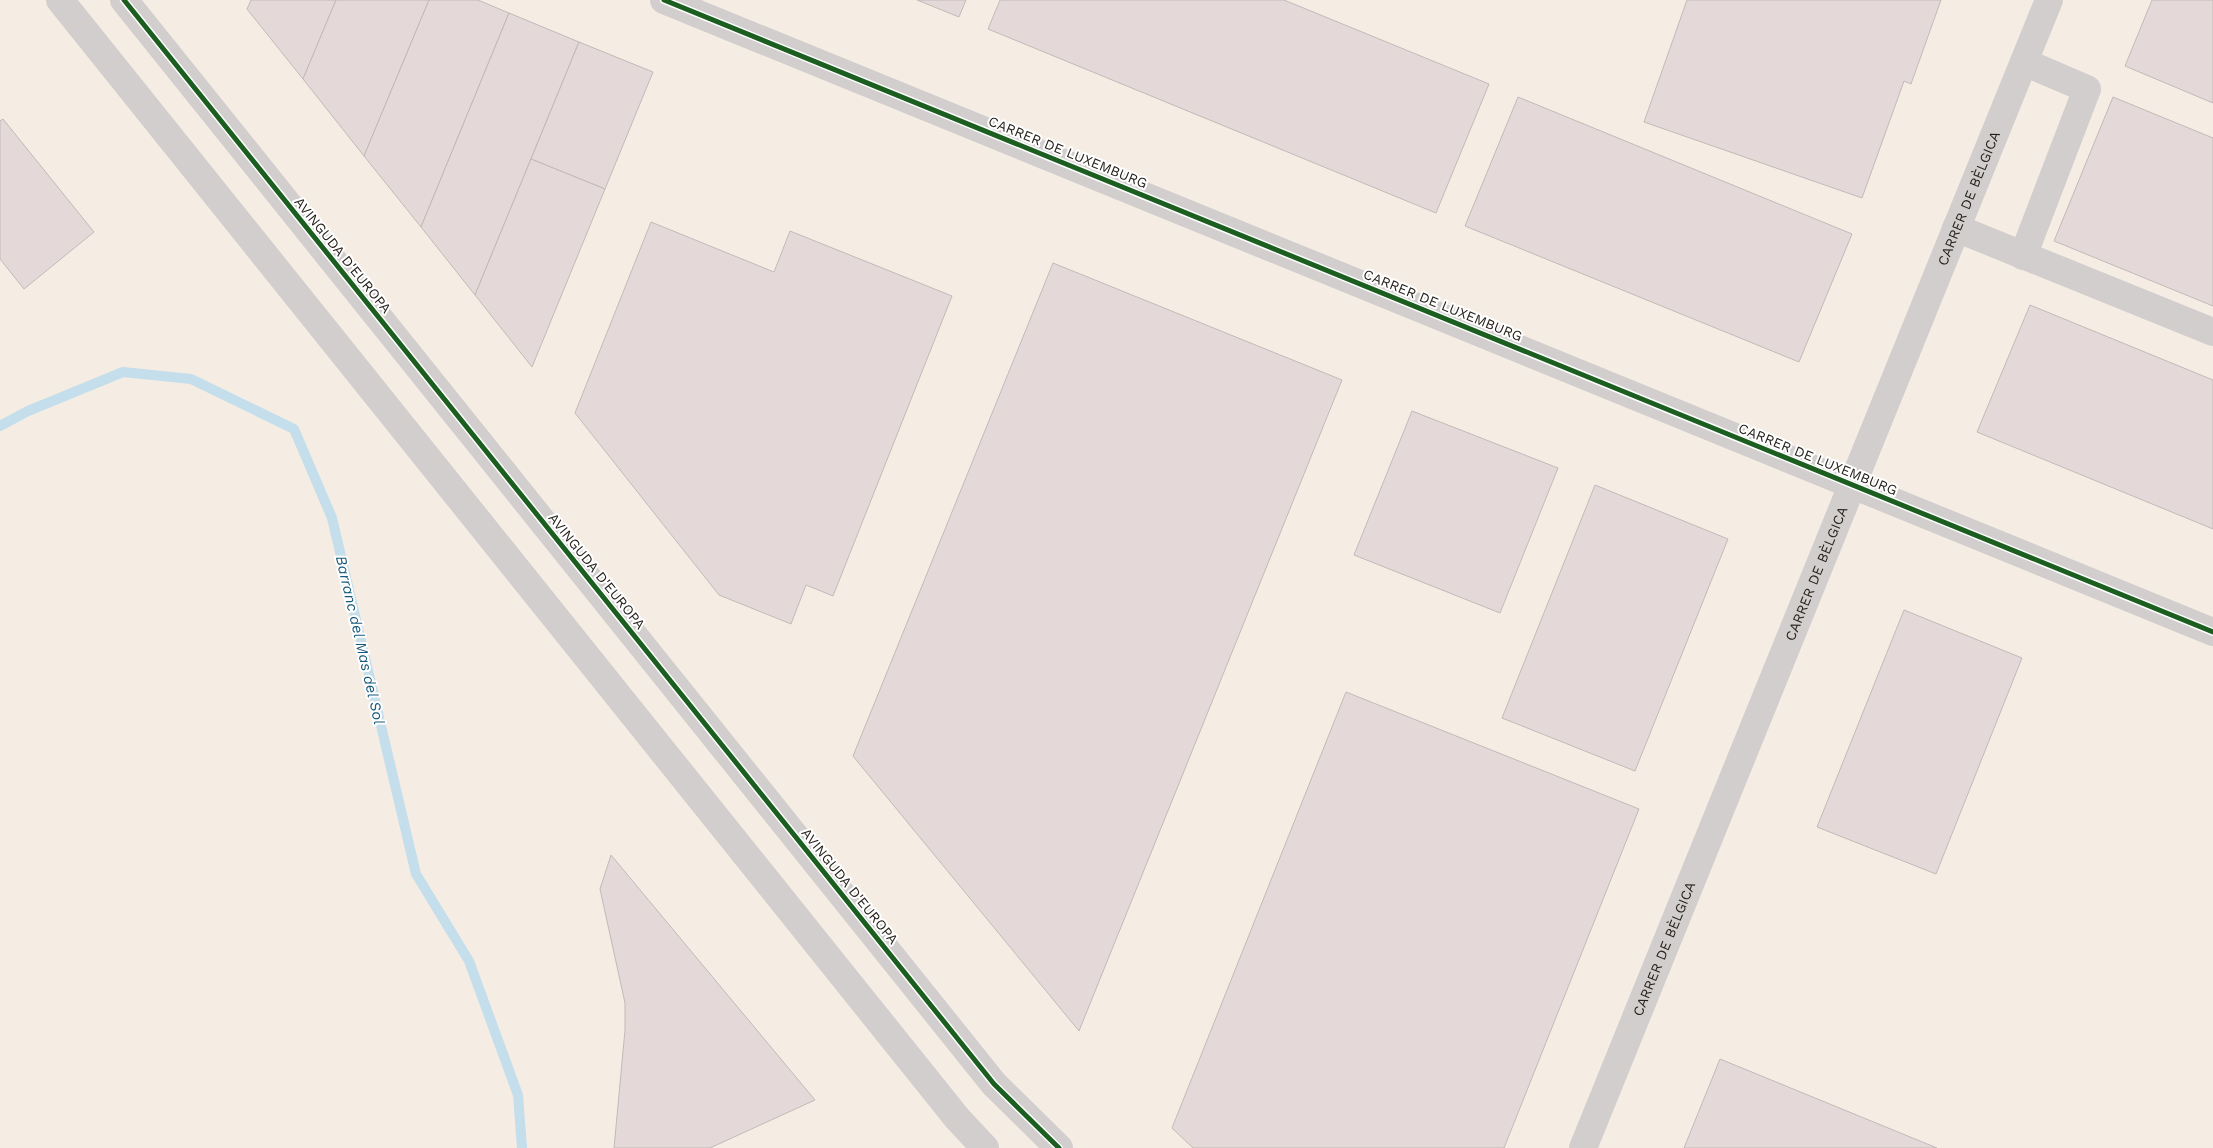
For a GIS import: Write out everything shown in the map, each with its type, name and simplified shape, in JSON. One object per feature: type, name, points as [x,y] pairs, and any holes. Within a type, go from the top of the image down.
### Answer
[{"type":"street","points":[[60,0],[957,1118],[985,1148]]},
{"type":"street","name":"AVINGUDA D'EUROPA","points":[[124,0],[994,1084],[1059,1148]]},
{"type":"street","name":"CARRER DE LUXEMBURG","points":[[664,0],[2213,632]]},
{"type":"street","name":"CARRER DE BÈLGICA","points":[[1583,1148],[2049,0]]},
{"type":"street","points":[[2023,256],[2087,89],[2024,62]]},
{"type":"street","points":[[1956,228],[2213,332]]},
{"type":"building","points":[[251,0],[336,0],[303,79],[247,9]]},
{"type":"building","points":[[336,0],[429,0],[364,156],[303,79]]},
{"type":"building","points":[[429,0],[478,0],[509,13],[421,227],[364,156]]},
{"type":"building","points":[[917,0],[966,0],[959,17]]},
{"type":"building","points":[[1000,0],[1284,0],[1489,84],[1436,213],[988,29]]},
{"type":"building","points":[[1687,0],[1941,0],[1911,84],[1904,81],[1862,198],[1644,122]]},
{"type":"building","points":[[2152,0],[2213,0],[2213,103],[2125,66]]},
{"type":"building","points":[[509,13],[579,42],[475,295],[421,227]]},
{"type":"building","points":[[579,42],[653,72],[605,189],[531,159]]},
{"type":"building","points":[[1518,97],[1852,234],[1799,362],[1465,226]]},
{"type":"building","points":[[2113,97],[2213,138],[2213,306],[2054,241]]},
{"type":"building","points":[[3,119],[94,232],[24,289],[0,259],[0,121]]},
{"type":"building","points":[[531,159],[605,189],[532,367],[475,295]]},
{"type":"building","points":[[651,222],[774,272],[790,231],[952,296],[833,596],[806,585],[791,624],[719,595],[575,413]]},
{"type":"building","points":[[1053,263],[1342,380],[1079,1031],[853,756]]},
{"type":"building","points":[[2030,305],[2213,380],[2213,529],[1977,432]]},
{"type":"building","points":[[1412,411],[1558,468],[1500,613],[1354,555]]},
{"type":"building","points":[[1595,485],[1728,539],[1635,771],[1502,718]]},
{"type":"building","points":[[1904,610],[2022,658],[1936,874],[1817,827]]},
{"type":"building","points":[[1346,692],[1639,809],[1504,1148],[1193,1148],[1172,1128]]},
{"type":"building","points":[[611,855],[815,1100],[710,1148],[614,1148],[625,1030],[625,1003],[600,889]]},
{"type":"building","points":[[1720,1059],[1937,1148],[1684,1148]]},
{"type":"waterway","name":"Barranc del Mas del Sol","points":[[0,426],[28,411],[123,372],[191,379],[294,429],[332,518],[416,874],[469,961],[518,1095],[522,1148]]},
{"type":"cycle path","points":[[124,0],[994,1084],[1059,1148]]},
{"type":"cycle path","points":[[664,0],[2213,632]]}]
